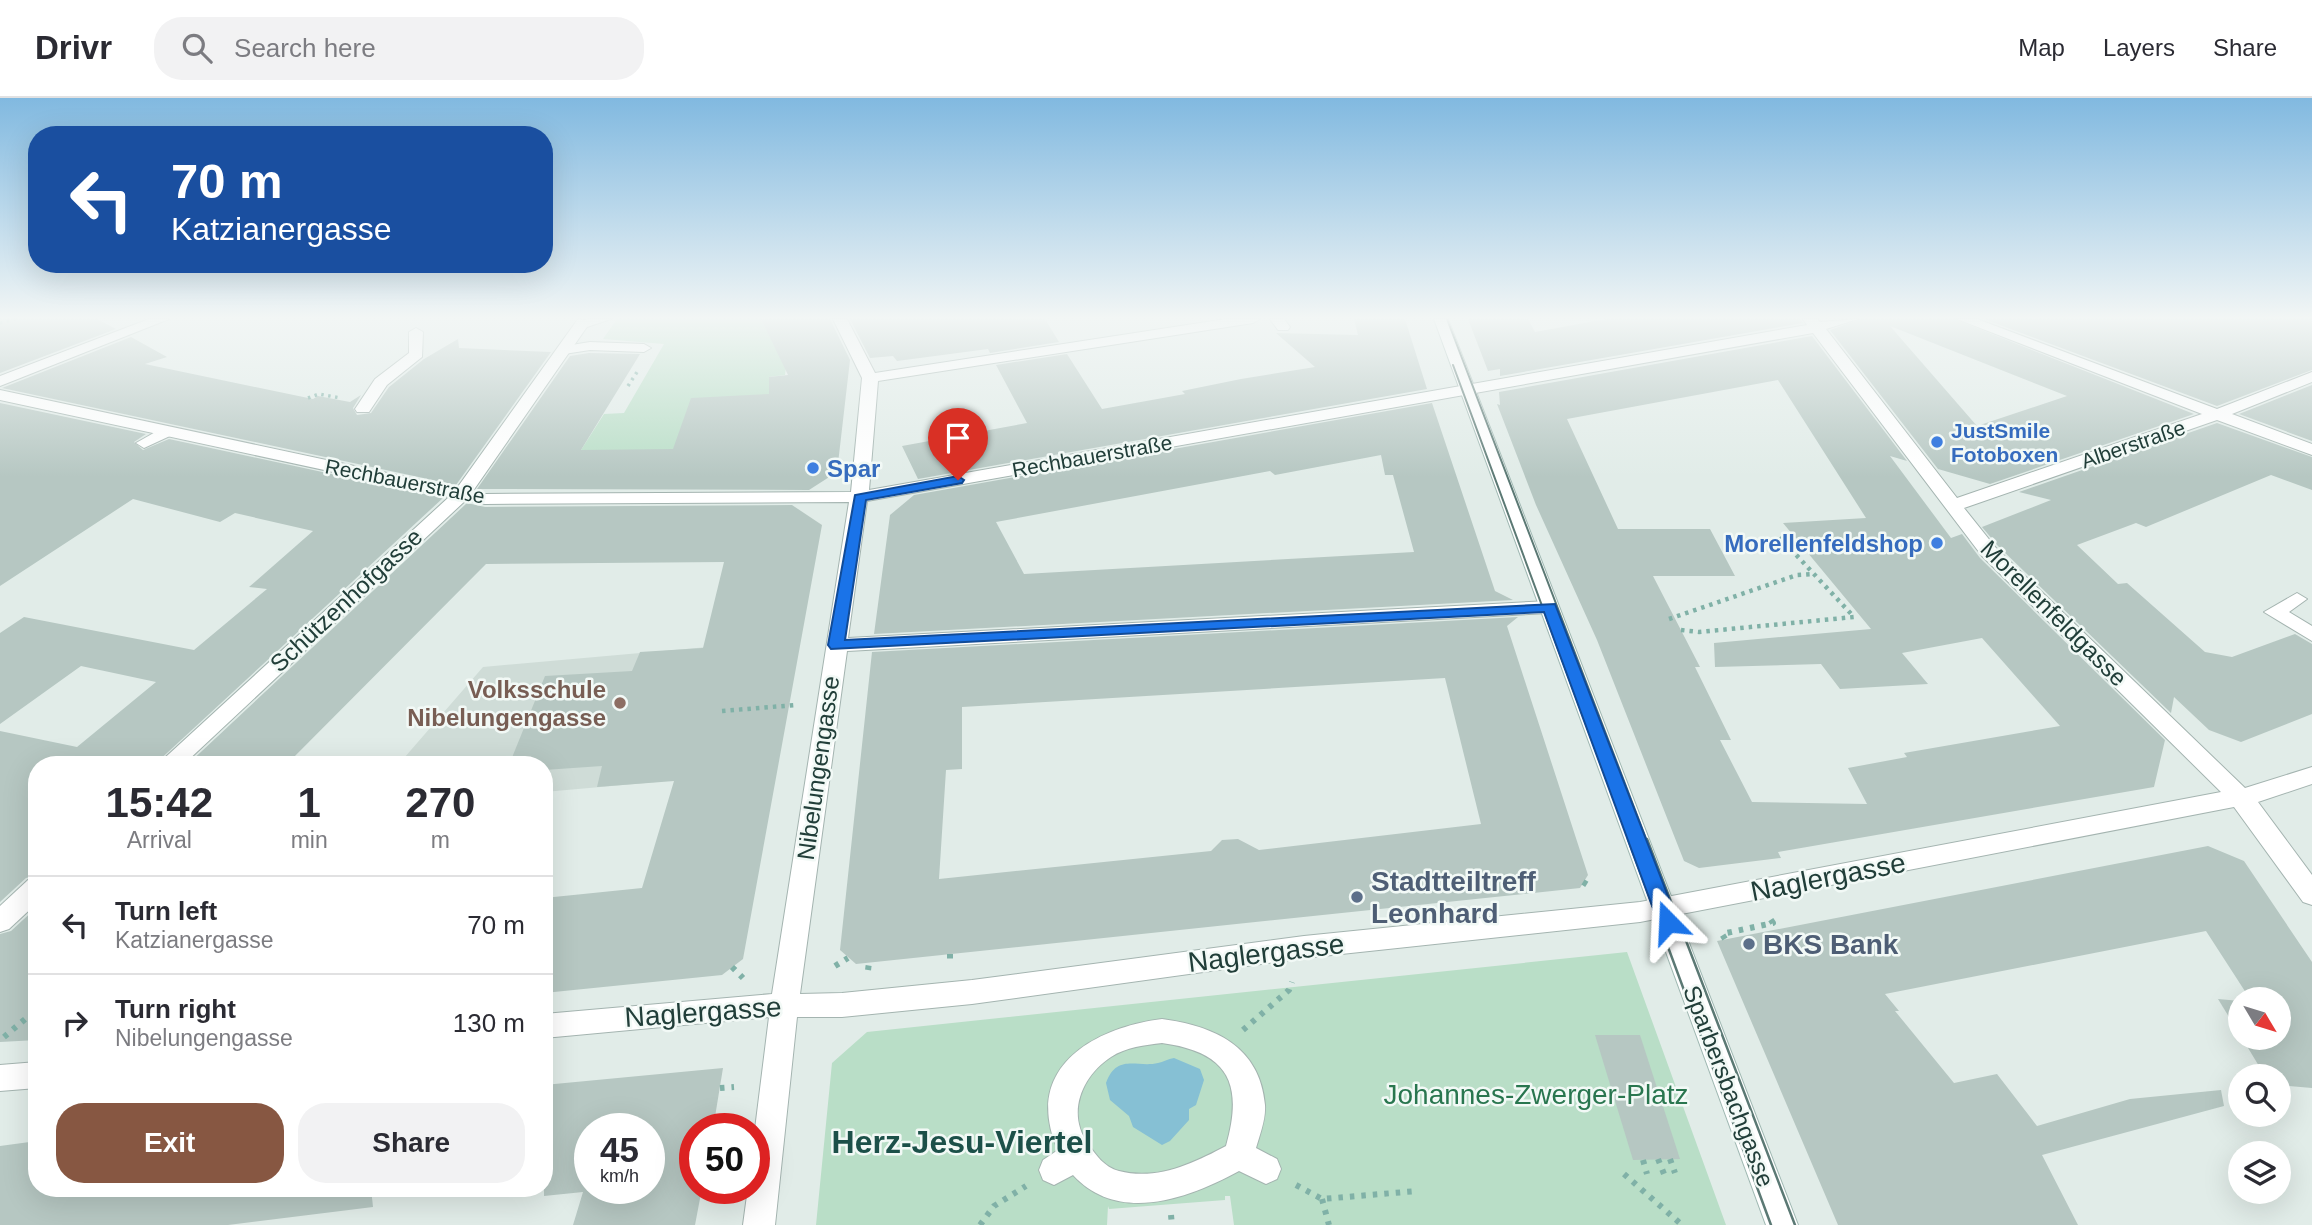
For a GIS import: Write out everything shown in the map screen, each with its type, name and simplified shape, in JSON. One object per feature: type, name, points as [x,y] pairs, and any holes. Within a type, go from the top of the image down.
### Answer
[{"type":"street","points":[[0,395],[7,387],[0,381],[25,372]]},
{"type":"street","points":[[363,410],[381,382],[394,372]]},
{"type":"street","name":"Schützenhofgasse","points":[[179,756],[461,495],[549,372]]},
{"type":"street","points":[[867,372],[870,378],[912,372]]},
{"type":"street","name":"Sparbersbachgasse","points":[[1461,372],[1782,1225]]},
{"type":"street","name":"Rechbauerstraße","points":[[0,395],[485,499],[859,498],[1554,372]]},
{"type":"street","name":"Morellenfeldgasse","points":[[1850,372],[1989,552],[2239,797],[2312,895]]},
{"type":"street","points":[[2105,372],[2312,450]]},
{"type":"street","name":"Alberstraße","points":[[1952,506],[2218,414],[2312,377]]},
{"type":"street","name":"Nibelungengasse","points":[[760,1225],[785,1005],[859,498],[870,378]]},
{"type":"street","points":[[144,443],[166,431]]},
{"type":"street","points":[[2297,599],[2274,612],[2312,635]]},
{"type":"street","points":[[836,645],[1549,607]]},
{"type":"street","name":"Naglergasse","points":[[553,1025],[747,1006],[842,1005],[972,992],[1304,947],[1664,908],[2267,792],[2312,775]]},
{"type":"street","points":[[0,922],[28,896]]},
{"type":"street","points":[[1142,1025],[1228,1044],[1242,1072],[1250,1105],[1239,1155],[1207,1173],[1171,1209],[1138,1190],[1103,1181],[1090,1171],[1066,1162],[1068,1140],[1062,1100],[1071,1059],[1142,1025]]},
{"type":"street","points":[[0,1078],[28,1076]]},
{"type":"street","points":[[1239,1155],[1266,1168]]},
{"type":"path","points":[[308,398],[319,394],[338,398]]},
{"type":"path","points":[[1681,630],[1699,632],[1854,617],[1780,537]]},
{"type":"path","points":[[1669,619],[1797,575],[1814,574]]},
{"type":"path","points":[[722,711],[796,705]]},
{"type":"path","points":[[1724,934],[1773,923]]},
{"type":"path","points":[[835,966],[848,958]]},
{"type":"path","points":[[732,967],[743,978]]},
{"type":"path","points":[[1228,1044],[1289,990],[1292,982]]},
{"type":"path","points":[[4,1037],[28,1017]]},
{"type":"path","points":[[720,1088],[734,1087]]},
{"type":"path","points":[[1658,1159],[1664,1174]]},
{"type":"path","points":[[1670,1159],[1675,1173]]},
{"type":"path","points":[[1643,1160],[1647,1174]]},
{"type":"path","points":[[980,1225],[994,1206],[1066,1162]]},
{"type":"path","points":[[1266,1168],[1322,1199],[1417,1191]]},
{"type":"path","points":[[1624,1174],[1682,1225]]},
{"type":"path","points":[[1322,1199],[1329,1225]]},
{"type":"shaded area","name":"Volksschule Nibelungengasse","points":[[799,639],[657,782],[553,791],[553,756],[406,756],[483,667]]},
{"type":"green space","points":[[648,372],[785,372],[785,375],[769,377],[770,398],[704,453],[581,450],[604,414],[624,413]]},
{"type":"green space","name":"Johannes-Zwerger-Platz","points":[[1627,952],[1726,1225],[1234,1225],[1230,1196],[1225,1196],[1225,1200],[1109,1209],[1108,1206],[1107,1225],[816,1225],[832,1063],[867,1032]]},
{"type":"water","points":[[1174,1058],[1200,1069],[1204,1080],[1196,1105],[1189,1109],[1189,1120],[1170,1141],[1162,1145],[1133,1127],[1129,1116],[1110,1100],[1106,1083],[1116,1068],[1122,1065],[1160,1063]]},
{"type":"building","points":[[43,372],[181,372],[313,399],[318,396],[350,402],[361,395],[353,408],[357,415],[371,413],[389,387],[408,372],[537,372],[456,485],[2,388]]},
{"type":"building","points":[[559,372],[629,372],[581,450],[673,449],[691,398],[769,394],[769,377],[788,375],[786,372],[849,372],[837,472],[809,490],[477,489]]},
{"type":"building","points":[[1000,372],[1078,372],[1102,409],[1185,394],[1182,391],[1287,372],[1422,372],[1427,389],[918,479],[902,446],[1027,423]]},
{"type":"building","points":[[1500,372],[1525,372],[1500,376]]},
{"type":"building","points":[[1613,372],[1839,372],[1907,461],[1890,456],[1951,538],[1962,534],[1980,558],[2165,740],[2154,787],[1778,852],[1781,858],[1699,868],[1684,861],[1597,640],[1536,505],[1497,404],[1500,405],[1499,392]],"holes":[[[1778,380],[1866,518],[1783,523],[1871,629],[1714,643],[1715,667],[1821,664],[1840,689],[1928,684],[1902,653],[1982,638],[2060,726],[1904,753],[1907,757],[1848,768],[1867,804],[1752,802],[1720,740],[1731,740],[1695,667],[1700,667],[1653,576],[1735,576],[1710,529],[1618,529],[1567,419]]]},
{"type":"building","points":[[1862,372],[1930,372],[1977,426],[2067,396],[2005,372],[2087,372],[2194,414],[1990,484],[1938,469]]},
{"type":"building","points":[[2125,372],[2308,372],[2217,406]]},
{"type":"building","points":[[2312,385],[2312,441],[2239,414]]},
{"type":"building","points":[[0,403],[146,434],[134,442],[143,450],[169,439],[443,498],[164,756],[28,756],[28,877],[0,902],[0,731],[77,747],[156,682],[81,666],[0,724],[0,633],[24,617],[194,650],[267,589],[249,587],[313,531],[235,513],[220,522],[133,499],[0,586]]},
{"type":"building","points":[[1432,403],[1495,591],[1513,600],[874,634],[890,515],[914,495]],"holes":[[[1381,455],[1385,475],[1393,475],[1414,552],[1024,574],[996,522],[1270,471],[1275,475]]]},
{"type":"building","points":[[2217,423],[2312,457],[2312,490],[2271,475],[2146,527],[2136,523],[2077,545],[2118,584],[2127,583],[2205,652],[2232,657],[2295,634],[2312,644],[2312,714],[2241,742],[2209,730],[2174,697],[2171,713],[1998,546],[1982,527],[2051,500],[2019,492]]},
{"type":"building","points":[[467,503],[485,507],[792,505],[822,525],[743,959],[722,975],[553,992],[553,897],[642,888],[674,781],[597,787],[602,766],[553,769],[553,756],[513,756],[545,676],[632,671],[640,652],[703,648],[724,562],[486,564],[295,756],[197,756]]},
{"type":"building","points":[[1518,617],[1507,626],[1588,875],[1580,888],[856,964],[840,950],[872,652]],"holes":[[[1445,678],[1481,824],[1259,850],[1238,839],[1222,840],[1211,851],[939,879],[946,770],[962,769],[962,707]]]},
{"type":"building","points":[[2208,846],[2244,861],[2312,962],[2312,1088],[2291,1086],[2291,1064],[2258,1064],[2249,1050],[2291,1050],[2291,987],[2242,987],[2206,931],[1885,994],[1899,1011],[1895,1011],[1954,1083],[1997,1074],[2037,1126],[2130,1099],[2221,1090],[2224,1106],[2042,1155],[2078,1225],[1838,1225],[1717,941]]},
{"type":"building","points":[[28,915],[28,1040],[0,1042],[0,934],[11,931]]},
{"type":"building","points":[[2218,999],[2228,1000],[2228,1015]]},
{"type":"building","points":[[1595,1035],[1640,1035],[1680,1159],[1633,1160]]},
{"type":"building","points":[[723,1068],[716,1113],[679,1113],[679,1204],[699,1204],[695,1225],[573,1225],[579,1204],[665,1204],[665,1113],[574,1113],[574,1193],[553,1195],[553,1084]]},
{"type":"building","points":[[28,1142],[28,1197],[372,1197],[373,1207],[228,1225],[0,1225],[0,1146]]},
{"type":"tram line","points":[[1455,372],[1629,841]]},
{"type":"tram line","points":[[1467,372],[1647,841]]},
{"type":"tram line","points":[[1628,839],[1771,1225]]},
{"type":"tram line","points":[[1647,839],[1795,1225]]},
{"type":"place","name":"JustSmile Fotoboxen","points":[[1937,442]]},
{"type":"place","name":"Spar","points":[[813,468]]},
{"type":"place","name":"Morellenfeldshop","points":[[1937,543]]},
{"type":"place","name":"Volksschule Nibelungengasse","points":[[620,703]]},
{"type":"place","name":"Stadtteiltreff Leonhard","points":[[1357,897]]},
{"type":"place","name":"BKS Bank","points":[[1749,944]]},
{"type":"district","name":"Herz-Jesu-Viertel","points":[[962,1142]]},
{"type":"route","points":[[958,480],[859,498],[836,645],[1549,607],[1668,922]]}]
